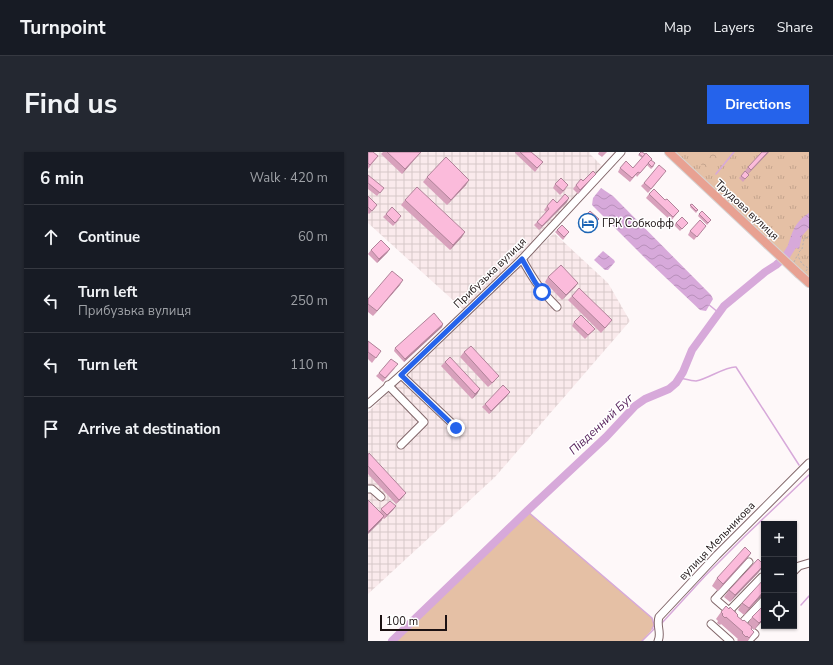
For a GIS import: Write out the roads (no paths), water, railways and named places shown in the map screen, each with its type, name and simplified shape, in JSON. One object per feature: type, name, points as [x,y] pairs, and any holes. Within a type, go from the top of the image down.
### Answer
[{"type":"main road","name":"Трудова вулиця","points":[[669,152],[767,244],[802,274],[809,283]]},
{"type":"street","name":"Прибузька вулиця","points":[[368,404],[401,375],[522,259],[621,152]]},
{"type":"street","points":[[522,259],[538,287],[557,307]]},
{"type":"street","points":[[401,375],[456,428]]},
{"type":"street","points":[[388,386],[424,422],[400,445]]},
{"type":"street","name":"вулиця Мельникова","points":[[658,641],[660,638],[657,622],[659,617],[717,555],[809,463]]},
{"type":"street","points":[[368,489],[372,489],[381,497]]},
{"type":"street","points":[[748,641],[755,634],[715,599],[749,562]]},
{"type":"street","points":[[797,568],[809,563]]},
{"type":"street","points":[[729,611],[761,578]]},
{"type":"street","points":[[742,623],[761,603]]},
{"type":"street","points":[[711,624],[730,641]]},
{"type":"water","points":[[601,188],[613,196],[711,295],[713,299],[706,311],[700,310],[592,205],[593,198]]},
{"type":"water","points":[[809,213],[809,228],[802,236],[799,249],[788,245],[795,227]]},
{"type":"water","points":[[603,251],[615,262],[608,270],[605,270],[594,260]]},
{"type":"waterway","points":[[716,174],[734,152]]},
{"type":"waterway","name":"Південний Буг","points":[[392,641],[606,437],[635,406],[645,399],[669,389],[676,383],[683,372],[692,350],[724,306],[786,256],[796,238]]},
{"type":"waterway","points":[[708,304],[719,313]]},
{"type":"waterway","points":[[680,378],[696,381],[727,368],[736,367],[799,465]]},
{"type":"waterway","points":[[661,624],[705,576],[809,475]]},
{"type":"waterway","points":[[527,511],[652,618],[654,625],[652,629]]},
{"type":"waterway","points":[[801,605],[809,596]]},
{"type":"waterway","points":[[642,641],[656,627]]},
{"type":"place","name":"ГРК Собкофф","points":[[588,223]]}]
